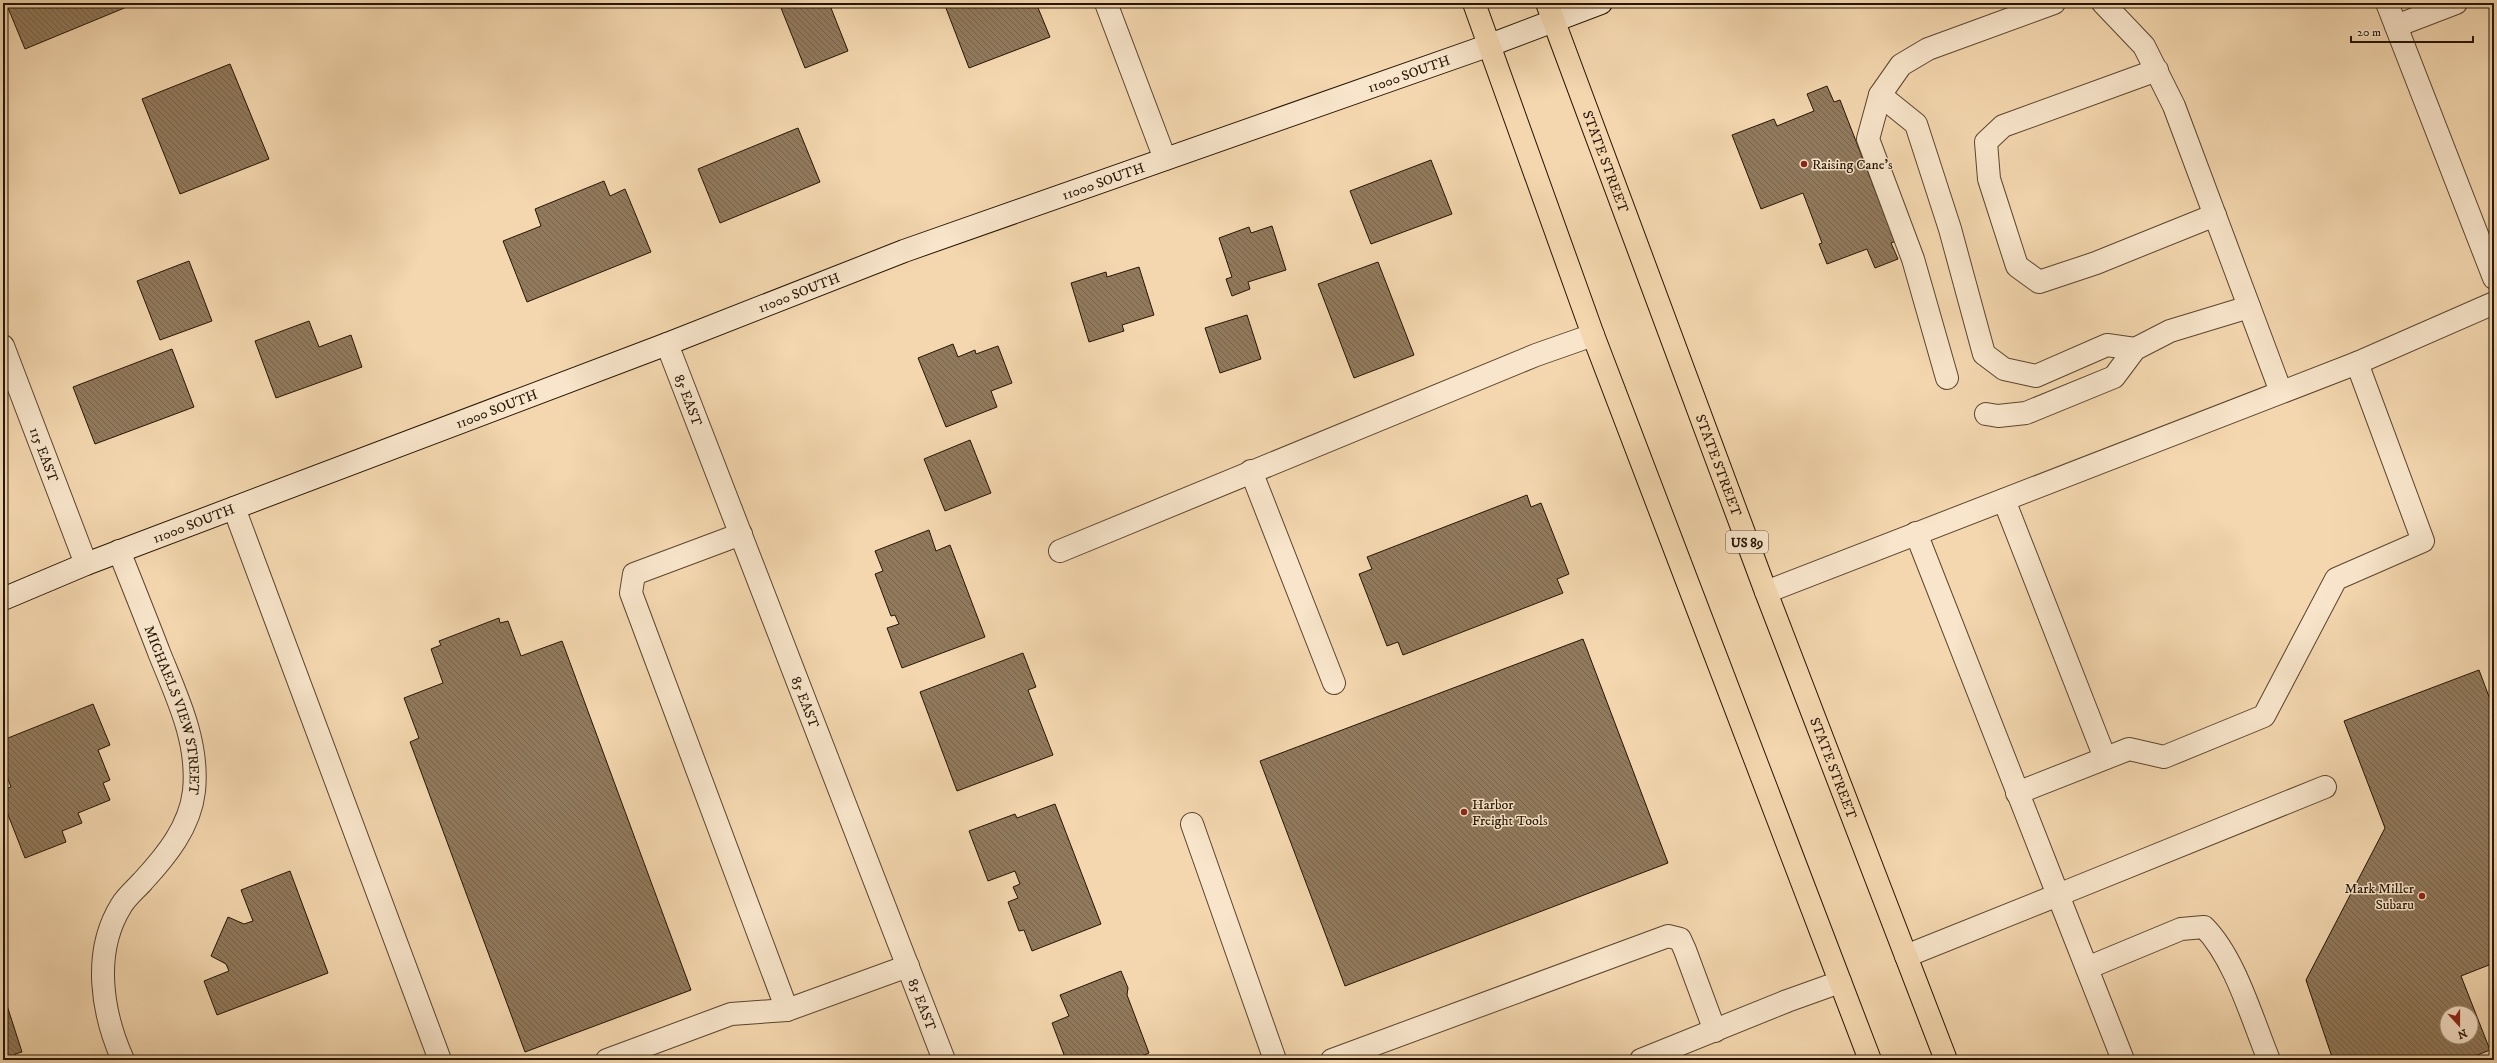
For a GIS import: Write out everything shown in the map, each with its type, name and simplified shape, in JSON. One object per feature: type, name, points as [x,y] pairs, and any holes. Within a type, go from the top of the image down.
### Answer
[{"type":"main road","points":[[1474,3],[1593,335],[1870,1060]]},
{"type":"main road","name":"STATE STREET","points":[[1550,12],[1766,592],[1946,1060]]},
{"type":"street","points":[[1106,3],[1165,159]]},
{"type":"street","name":"11000 SOUTH","points":[[3,599],[119,551],[668,344],[904,251],[1490,46],[1550,12],[1600,3]]},
{"type":"street","points":[[1947,378],[1913,259],[1868,139],[1880,95],[1901,65],[1928,49],[2054,3]]},
{"type":"street","points":[[2103,3],[2144,46],[2174,106],[2281,392]]},
{"type":"street","points":[[2387,3],[2494,278]]},
{"type":"street","points":[[2396,26],[2456,3]]},
{"type":"street","points":[[2157,70],[2003,126],[1986,142],[1989,179],[2017,266],[2039,282],[2096,263],[2215,215]]},
{"type":"street","points":[[1880,95],[1916,124],[1950,229],[1984,354],[2004,369],[2036,376],[2107,345],[2135,348]]},
{"type":"street","points":[[1766,592],[2357,363],[2494,303]]},
{"type":"street","points":[[1986,414],[1998,416],[2026,413],[2114,377],[2135,348],[2170,331],[2249,307]]},
{"type":"street","points":[[1060,551],[1251,471],[1536,355],[1593,335]]},
{"type":"street","name":"85 EAST","points":[[668,344],[944,1060]]},
{"type":"street","name":"115 EAST","points":[[3,346],[86,564]]},
{"type":"street","points":[[2017,793],[2129,749],[2164,757],[2264,716],[2336,579],[2423,541],[2357,363]]},
{"type":"street","points":[[1251,471],[1334,683]]},
{"type":"street","points":[[2004,500],[2105,758]]},
{"type":"street","points":[[234,508],[440,1060]]},
{"type":"street","points":[[741,534],[634,574],[631,593],[787,1010]]},
{"type":"street","points":[[1916,534],[2123,1060]]},
{"type":"street","name":"MICHAELS VIEW STREET","points":[[119,551],[186,720],[194,756],[194,792],[184,827],[164,858],[121,906],[107,939],[102,976],[106,1011],[123,1060]]},
{"type":"street","points":[[1906,956],[2325,787]]},
{"type":"street","points":[[1192,824],[1275,1060]]},
{"type":"street","points":[[2087,968],[2180,930],[2204,927],[2216,939],[2226,955],[2269,1060]]},
{"type":"street","points":[[1332,1060],[1668,936],[1680,940],[1685,950],[1715,1031]]},
{"type":"street","points":[[607,1060],[731,1014],[787,1010],[908,966]]},
{"type":"street","points":[[1641,1060],[1685,1052],[1715,1031],[1787,1001],[1840,982]]},
{"type":"building","points":[[6,3],[134,3],[134,4],[25,49]]},
{"type":"building","points":[[779,3],[829,3],[848,51],[805,68]]},
{"type":"building","points":[[944,3],[1036,3],[1050,37],[969,68]]},
{"type":"building","points":[[230,64],[269,159],[180,194],[142,99]]},
{"type":"building","name":"Raising Cane's","points":[[1827,86],[1834,102],[1840,100],[1885,216],[1889,214],[1899,240],[1891,243],[1898,259],[1875,268],[1867,249],[1827,264],[1819,244],[1822,243],[1803,193],[1761,209],[1732,135],[1774,119],[1777,126],[1814,111],[1807,94]]},
{"type":"building","points":[[798,128],[820,182],[720,223],[698,169]]},
{"type":"building","points":[[1431,160],[1452,214],[1371,244],[1350,191]]},
{"type":"building","points":[[604,181],[610,196],[625,189],[651,252],[527,302],[503,241],[541,226],[535,209]]},
{"type":"building","points":[[1272,226],[1286,270],[1248,282],[1250,289],[1232,296],[1226,279],[1232,277],[1219,238],[1249,227],[1251,233]]},
{"type":"building","points":[[189,261],[212,321],[160,340],[137,281]]},
{"type":"building","points":[[1378,262],[1414,355],[1354,378],[1318,284]]},
{"type":"building","points":[[1139,267],[1154,315],[1122,325],[1124,331],[1089,342],[1071,283],[1106,272],[1107,277]]},
{"type":"building","points":[[1247,315],[1261,359],[1220,373],[1205,328]]},
{"type":"building","points":[[309,321],[319,347],[351,335],[362,367],[276,398],[255,341]]},
{"type":"building","points":[[953,344],[958,357],[975,350],[976,354],[998,346],[1012,383],[991,391],[997,407],[946,427],[918,358]]},
{"type":"building","points":[[172,349],[194,407],[95,444],[73,387]]},
{"type":"building","points":[[970,440],[991,493],[945,511],[924,459]]},
{"type":"building","points":[[1527,495],[1531,507],[1541,503],[1569,574],[1557,579],[1563,593],[1403,655],[1398,642],[1387,646],[1359,574],[1372,569],[1367,557]]},
{"type":"building","points":[[929,530],[936,551],[950,545],[985,637],[902,668],[887,628],[899,624],[895,615],[891,616],[875,574],[883,571],[875,551]]},
{"type":"building","points":[[499,618],[500,623],[508,621],[521,656],[562,641],[691,990],[525,1052],[410,742],[419,738],[404,698],[443,683],[431,649],[441,645],[439,641]]},
{"type":"building","name":"Harbor Freight Tools","points":[[1583,639],[1668,863],[1345,986],[1260,761]]},
{"type":"building","points":[[1023,653],[1036,687],[1028,690],[1053,755],[957,791],[920,692]]},
{"type":"building","name":"Mark Miller Subaru","points":[[2479,670],[2494,710],[2494,963],[2461,976],[2472,1005],[2439,1005],[2439,1045],[2479,1045],[2479,1022],[2490,1050],[2465,1060],[2333,1060],[2306,980],[2385,828],[2344,721]]},
{"type":"building","points":[[93,704],[110,745],[98,750],[110,780],[103,783],[110,800],[78,813],[82,823],[62,831],[66,842],[25,858],[3,802],[3,790],[11,787],[3,766],[3,740]]},
{"type":"building","points":[[1055,804],[1101,924],[1032,951],[1024,930],[1019,931],[1008,902],[1018,898],[1013,887],[1020,884],[1015,871],[988,881],[969,831],[1015,814],[1017,818]]},
{"type":"building","points":[[290,871],[328,973],[217,1015],[204,981],[229,971],[226,964],[211,956],[228,917],[244,924],[253,921],[241,890]]},
{"type":"building","points":[[1121,971],[1128,988],[1127,995],[1149,1053],[1142,1056],[1144,1060],[1066,1060],[1052,1023],[1069,1016],[1060,995]]},
{"type":"building","points":[[3,993],[22,1052],[15,1054],[17,1060],[3,1060]]},
{"type":"place","name":"Raising Cane's","points":[[1804,164]]},
{"type":"place","name":"Harbor Freight Tools","points":[[1464,812]]},
{"type":"place","name":"Mark Miller Subaru","points":[[2422,896]]}]
